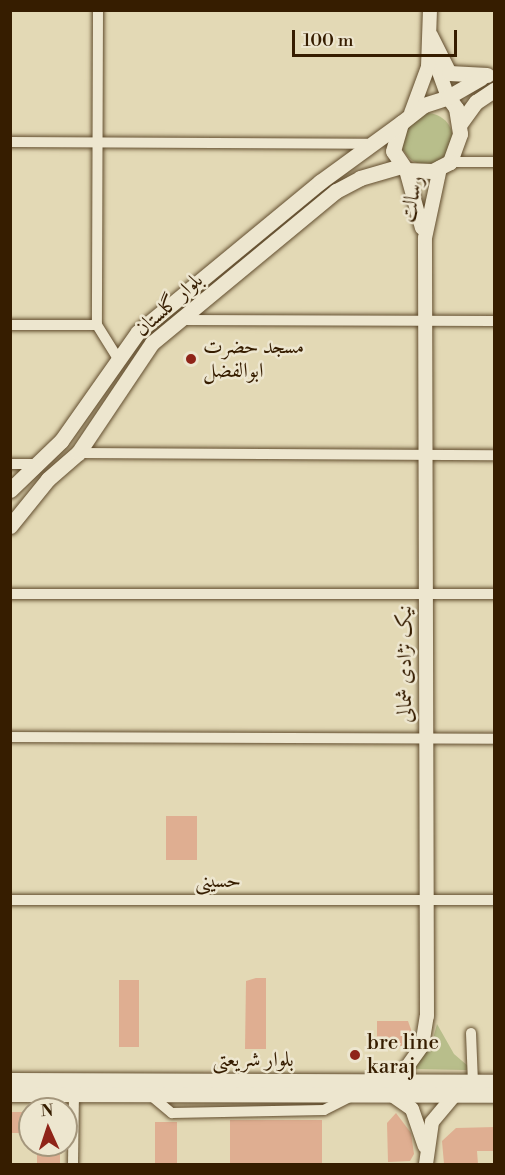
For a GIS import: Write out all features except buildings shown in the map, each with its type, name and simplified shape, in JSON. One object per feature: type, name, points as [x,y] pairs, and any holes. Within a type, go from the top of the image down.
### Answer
[{"type":"main road","points":[[430,42],[449,73],[491,73]]},
{"type":"main road","points":[[448,97],[459,125],[459,143],[445,165],[404,168],[393,151],[406,118],[491,73]]},
{"type":"main road","points":[[459,125],[476,102],[495,90]]},
{"type":"main road","name":"بلوار گلستان","points":[[10,490],[85,410],[117,357],[162,310],[367,144],[406,118]]},
{"type":"main road","points":[[347,160],[358,162],[360,178]]},
{"type":"main road","name":"بلوار گلستان","points":[[10,526],[48,479],[78,453],[153,344],[336,192],[360,178],[404,168]]},
{"type":"main road","name":"بلوار شریعتی","points":[[10,1080],[395,1088],[455,1095],[495,1095]]},
{"type":"main road","name":"بلوار شریعتی","points":[[10,1094],[354,1095],[395,1088],[495,1082]]},
{"type":"street","points":[[98,10],[97,325],[117,357]]},
{"type":"street","points":[[406,118],[423,87],[430,42],[430,10]]},
{"type":"street","points":[[430,42],[448,97]]},
{"type":"street","points":[[10,142],[367,144]]},
{"type":"street","points":[[445,165],[495,162]]},
{"type":"street","name":"رسالت","points":[[425,238],[445,165]]},
{"type":"street","name":"رسالت","points":[[404,168],[425,238]]},
{"type":"street","name":"نیک نژادی شمالی","points":[[395,1088],[422,1046],[426,1031],[425,238]]},
{"type":"street","points":[[180,320],[495,321]]},
{"type":"street","points":[[10,325],[97,325]]},
{"type":"street","points":[[78,453],[495,455]]},
{"type":"street","points":[[10,464],[34,464]]},
{"type":"street","points":[[10,594],[495,594]]},
{"type":"street","points":[[10,737],[495,739]]},
{"type":"street","name":"حسینی","points":[[10,900],[495,900]]},
{"type":"street","points":[[471,1033],[473,1082]]},
{"type":"street","points":[[395,1088],[412,1109],[426,1158]]},
{"type":"street","points":[[74,1094],[74,1164]]},
{"type":"street","points":[[426,1158],[432,1122],[455,1095]]},
{"type":"green space","points":[[427,113],[441,117],[449,125],[453,139],[449,153],[441,161],[427,165],[413,161],[405,153],[401,139],[405,125],[413,117]]},
{"type":"green space","points":[[437,1024],[454,1054],[468,1066],[467,1070],[413,1069],[431,1046]]},
{"type":"place","name":"مسجد حضرت ابوالفضل","points":[[191,359]]},
{"type":"place","name":"bre line karaj","points":[[355,1055]]}]
